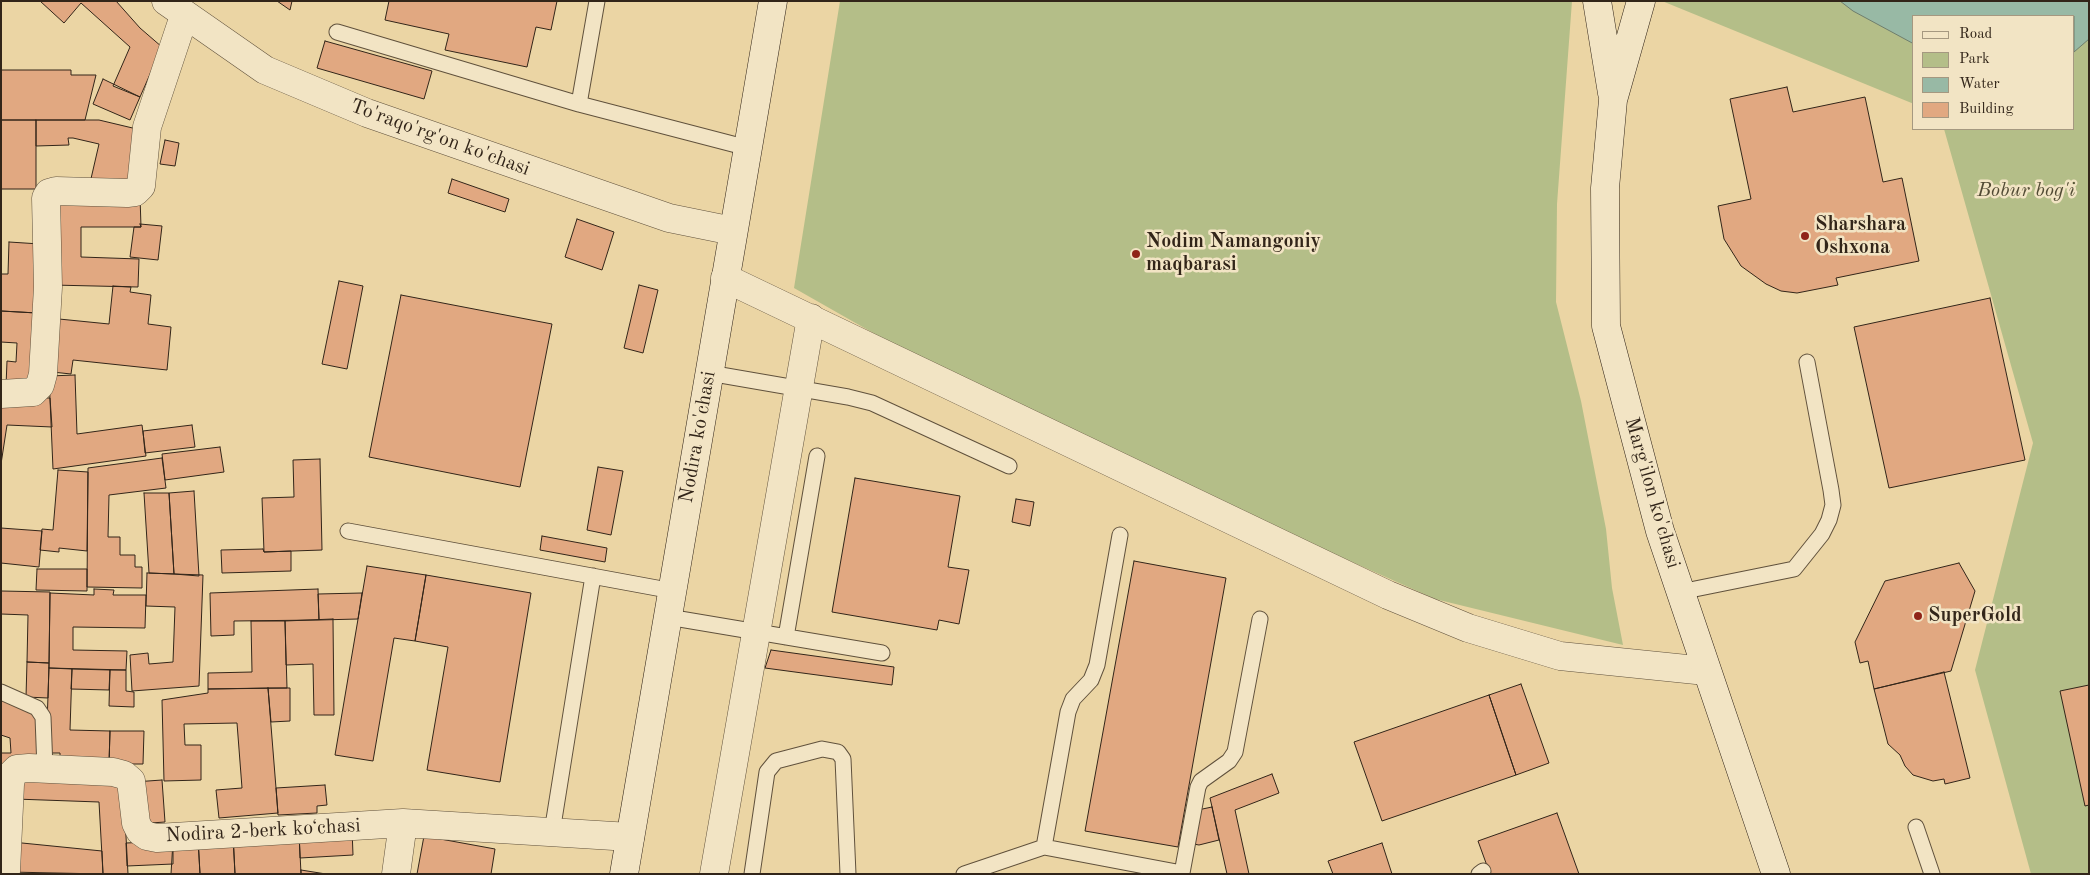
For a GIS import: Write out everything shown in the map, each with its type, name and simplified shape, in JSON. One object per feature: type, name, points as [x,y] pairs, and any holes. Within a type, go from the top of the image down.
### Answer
[{"type":"street","name":"Nodira ko'chasi","points":[[624,874],[726,278],[732,231],[773,1]]},
{"type":"street","points":[[1597,1],[1613,100]]},
{"type":"street","points":[[1613,100],[1641,1]]},
{"type":"street","points":[[1,394],[33,392],[40,384],[43,374],[48,287],[46,198],[49,193],[56,191],[127,193],[135,192],[141,186],[147,127],[175,8]]},
{"type":"street","name":"To'raqo'rg'on ko'chasi","points":[[175,8],[264,70],[367,113],[669,218],[732,231]]},
{"type":"street","name":"Marg'ilon ko'chasi","points":[[1613,100],[1605,188],[1606,326],[1660,531],[1776,874]]},
{"type":"street","points":[[726,278],[1388,594],[1468,628],[1560,656],[1706,671]]},
{"type":"street","points":[[714,874],[811,318]]},
{"type":"street","name":"Nodira 2-berk koʻchasi","points":[[6,872],[10,784],[12,774],[17,769],[114,772],[124,774],[131,782],[136,823],[140,831],[147,836],[157,838],[403,823],[630,837]]},
{"type":"street","points":[[396,874],[403,823]]},
{"type":"lane","points":[[579,104],[597,1]]},
{"type":"lane","points":[[337,32],[579,104],[748,148]]},
{"type":"lane","points":[[1680,592],[1794,569],[1822,534],[1830,520],[1833,505],[1831,490],[1807,362]]},
{"type":"lane","points":[[709,373],[872,403],[1009,466]]},
{"type":"lane","points":[[786,637],[817,456]]},
{"type":"lane","points":[[348,531],[592,576],[756,632],[882,653]]},
{"type":"lane","points":[[773,535],[803,540]]},
{"type":"lane","points":[[1044,847],[1068,712],[1072,699],[1091,680],[1097,665],[1120,535]]},
{"type":"lane","points":[[552,832],[592,576]]},
{"type":"lane","points":[[964,874],[1044,847],[1182,873],[1198,787],[1201,781],[1229,760],[1236,752],[1260,619]]},
{"type":"lane","points":[[1,692],[37,708],[43,717],[45,769]]},
{"type":"lane","points":[[752,874],[767,772],[776,761],[822,749],[838,752],[843,759],[848,874]]},
{"type":"lane","points":[[1916,827],[1932,874]]},
{"type":"green space","points":[[840,1],[1572,1],[1557,204],[1556,302],[1581,401],[1606,529],[1612,588],[1623,645],[1435,599],[1146,470],[882,338],[794,288]]},
{"type":"green space","name":"Bobur bog'i","points":[[1662,1],[2089,1],[2089,874],[2031,874],[1975,670],[2033,443],[1944,130],[2075,130],[2075,15],[1912,15],[1912,103]]},
{"type":"water","points":[[1840,1],[2089,1],[2089,39],[2075,51],[2075,15],[1912,15],[1912,43],[1853,11]]},
{"type":"building","points":[[40,1],[116,1],[140,28],[162,47],[140,97],[113,86],[130,47],[81,3],[64,23]]},
{"type":"building","points":[[277,1],[292,1],[290,10]]},
{"type":"building","points":[[389,1],[557,1],[551,30],[536,27],[527,67],[445,50],[449,34],[385,20]]},
{"type":"building","points":[[325,41],[432,71],[424,99],[317,68]]},
{"type":"building","points":[[1,70],[71,70],[71,75],[96,75],[85,120],[1,120]]},
{"type":"building","points":[[103,79],[140,97],[130,120],[93,104]]},
{"type":"building","points":[[1787,87],[1793,112],[1865,97],[1883,182],[1902,178],[1919,261],[1836,278],[1838,285],[1797,293],[1781,291],[1766,284],[1741,266],[1724,239],[1718,206],[1751,199],[1730,99]]},
{"type":"building","points":[[1,120],[36,120],[36,189],[1,189]]},
{"type":"building","points":[[36,120],[99,120],[141,130],[127,192],[90,183],[99,144],[68,138],[69,145],[36,146]]},
{"type":"building","points":[[165,140],[179,143],[175,166],[160,164]]},
{"type":"building","points":[[452,179],[509,199],[505,212],[448,193]]},
{"type":"building","points":[[140,196],[141,227],[81,227],[81,257],[139,259],[138,287],[52,285],[51,201]]},
{"type":"building","points":[[577,219],[614,232],[602,270],[565,257]]},
{"type":"building","points":[[140,224],[162,226],[158,260],[130,257],[134,227],[141,227]]},
{"type":"building","points":[[9,242],[40,244],[37,313],[1,311],[1,274],[8,274]]},
{"type":"building","points":[[339,281],[363,286],[347,369],[322,364]]},
{"type":"building","points":[[639,285],[658,290],[643,353],[624,348]]},
{"type":"building","points":[[113,286],[131,287],[130,292],[151,295],[148,324],[171,327],[167,370],[73,360],[71,374],[43,371],[49,318],[109,324]]},
{"type":"building","points":[[401,295],[552,324],[520,487],[369,457]]},
{"type":"building","points":[[1990,298],[2025,460],[1889,488],[1854,327]]},
{"type":"building","points":[[1,311],[37,313],[35,388],[6,386],[7,361],[16,362],[17,343],[1,342]]},
{"type":"building","points":[[75,375],[77,434],[142,425],[146,456],[53,469],[49,376]]},
{"type":"building","points":[[1,397],[50,398],[52,427],[7,425],[1,464]]},
{"type":"building","points":[[192,425],[195,447],[145,453],[143,431]]},
{"type":"building","points":[[220,447],[224,472],[165,480],[162,454]]},
{"type":"building","points":[[162,458],[166,488],[109,495],[108,537],[120,537],[120,555],[135,555],[135,567],[142,567],[142,588],[87,587],[88,468]]},
{"type":"building","points":[[320,459],[322,550],[264,552],[262,498],[294,497],[293,460]]},
{"type":"building","points":[[598,467],[623,471],[611,535],[587,530]]},
{"type":"building","points":[[58,470],[88,472],[87,551],[59,548],[59,552],[40,550],[42,529],[53,530]]},
{"type":"building","points":[[855,478],[960,496],[948,567],[969,570],[959,624],[939,620],[937,630],[832,612]]},
{"type":"building","points":[[194,491],[199,576],[174,574],[169,493]]},
{"type":"building","points":[[144,493],[169,493],[174,574],[149,573]]},
{"type":"building","points":[[1016,499],[1034,502],[1030,526],[1012,522]]},
{"type":"building","points":[[1,528],[42,531],[39,567],[1,563]]},
{"type":"building","points":[[542,536],[607,548],[605,562],[540,550]]},
{"type":"building","points":[[263,549],[264,552],[291,551],[291,571],[222,573],[221,550]]},
{"type":"building","points":[[1134,561],[1226,578],[1178,847],[1085,831]]},
{"type":"building","name":"SuperGold","points":[[1959,563],[1975,591],[1951,671],[1874,689],[1868,661],[1860,663],[1855,642],[1885,581]]},
{"type":"building","points":[[367,566],[426,575],[415,641],[394,638],[373,761],[335,755]]},
{"type":"building","points":[[37,569],[87,569],[87,591],[36,590]]},
{"type":"building","points":[[147,573],[203,575],[199,686],[132,691],[130,655],[148,653],[149,664],[173,662],[175,607],[146,606]]},
{"type":"building","points":[[426,575],[531,593],[500,782],[427,770],[448,647],[415,641]]},
{"type":"building","points":[[94,589],[114,590],[113,595],[146,595],[145,628],[73,627],[73,650],[127,651],[126,670],[49,668],[50,593],[94,595]]},
{"type":"building","points":[[318,589],[319,620],[234,621],[234,635],[211,636],[210,593]]},
{"type":"building","points":[[1,591],[50,592],[49,663],[27,662],[28,615],[1,614]]},
{"type":"building","points":[[362,593],[358,619],[319,620],[318,594]]},
{"type":"building","points":[[333,619],[334,715],[314,715],[313,664],[286,665],[285,621]]},
{"type":"building","points":[[251,621],[285,621],[287,688],[208,689],[208,673],[252,672]]},
{"type":"building","points":[[771,650],[894,667],[892,685],[765,668]]},
{"type":"building","points":[[27,662],[49,663],[48,698],[26,697]]},
{"type":"building","points":[[49,668],[72,669],[70,730],[110,731],[109,764],[60,762],[60,753],[51,753],[47,724]]},
{"type":"building","points":[[72,669],[110,670],[109,690],[71,689]]},
{"type":"building","points":[[110,670],[126,670],[126,691],[134,692],[134,707],[109,706]]},
{"type":"building","points":[[1944,672],[1970,778],[1945,784],[1944,779],[1933,781],[1913,775],[1905,766],[1900,755],[1888,744],[1874,689]]},
{"type":"building","points":[[1521,684],[1549,763],[1516,775],[1489,695]]},
{"type":"building","points":[[2089,685],[2089,805],[2085,806],[2060,691]]},
{"type":"building","points":[[268,688],[278,813],[219,818],[216,790],[242,788],[237,723],[184,724],[185,745],[201,745],[201,780],[164,781],[162,700],[208,693],[208,689]]},
{"type":"building","points":[[268,688],[290,688],[290,721],[271,722]]},
{"type":"building","points":[[1489,695],[1516,775],[1382,821],[1354,742]]},
{"type":"building","points":[[1,697],[39,713],[40,758],[1,773],[1,753],[11,753],[10,738],[1,735]]},
{"type":"building","points":[[110,731],[144,731],[143,764],[109,764]]},
{"type":"building","points":[[1272,774],[1279,793],[1235,810],[1249,874],[1227,874],[1210,798]]},
{"type":"building","points":[[16,776],[123,780],[128,874],[103,874],[99,802],[15,799]]},
{"type":"building","points":[[162,780],[165,822],[137,824],[134,782]]},
{"type":"building","points":[[325,785],[327,805],[317,806],[317,813],[278,815],[276,788]]},
{"type":"building","points":[[1212,807],[1219,840],[1199,845],[1188,843],[1193,811]]},
{"type":"building","points":[[1557,813],[1579,874],[1490,874],[1478,841]]},
{"type":"building","points":[[352,829],[353,855],[300,858],[299,832]]},
{"type":"building","points":[[299,832],[301,874],[235,874],[233,835]]},
{"type":"building","points":[[233,835],[235,874],[200,874],[198,838]]},
{"type":"building","points":[[424,836],[495,849],[491,874],[417,874]]},
{"type":"building","points":[[198,839],[200,874],[171,874],[173,841]]},
{"type":"building","points":[[173,841],[173,864],[127,866],[126,843]]},
{"type":"building","points":[[12,842],[102,851],[103,874],[9,872]]},
{"type":"building","points":[[1382,843],[1392,874],[1333,874],[1328,861]]},
{"type":"building","points":[[301,870],[326,874],[301,874]]},
{"type":"place","name":"Sharshara Oshxona","points":[[1805,236]]},
{"type":"place","name":"Nodim Namangoniy maqbarasi","points":[[1136,254]]},
{"type":"place","name":"SuperGold","points":[[1918,616]]}]
